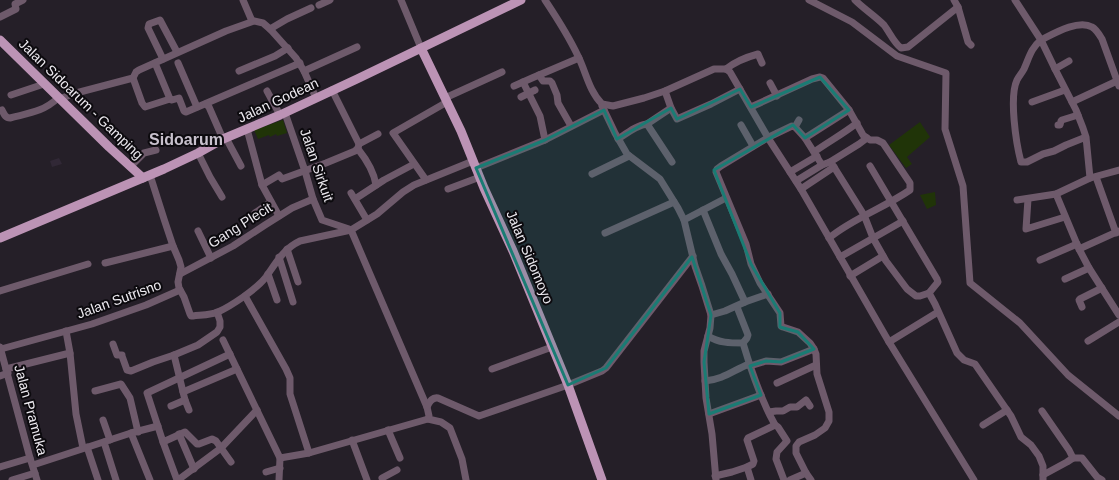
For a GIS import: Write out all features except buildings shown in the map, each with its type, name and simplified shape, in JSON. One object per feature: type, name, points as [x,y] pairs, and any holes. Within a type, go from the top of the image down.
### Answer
[{"type":"main road","name":"Jalan Godean","points":[[0,238],[198,153],[521,0]]},
{"type":"main road","name":"Jalan Sidoarum - Gamping","points":[[0,40],[130,167],[146,176]]},
{"type":"main road","name":"Jalan Sidomoyo","points":[[421,48],[461,131],[476,169],[513,251],[568,385],[602,480]]},
{"type":"street","points":[[0,17],[16,9],[15,4],[23,0]]},
{"type":"street","points":[[243,0],[252,21]]},
{"type":"street","points":[[318,5],[330,0]]},
{"type":"street","points":[[401,0],[421,48]]},
{"type":"street","points":[[545,0],[572,43],[595,96],[603,107],[618,139],[629,156],[660,179],[684,220],[710,315],[710,328],[704,351],[705,381],[716,478],[748,467],[754,463],[747,440],[748,438],[774,424]]},
{"type":"street","points":[[809,0],[852,22],[897,56],[946,73],[945,130],[963,186],[970,283],[1020,323],[1068,375],[1119,416]]},
{"type":"street","points":[[855,0],[881,22],[901,48],[908,47],[958,7]]},
{"type":"street","points":[[954,0],[958,7],[968,42],[971,45]]},
{"type":"street","points":[[1015,0],[1041,40],[1054,69],[1076,110],[1086,137],[1093,178],[1117,232],[1040,260]]},
{"type":"street","points":[[270,29],[311,8]]},
{"type":"street","points":[[163,59],[148,28],[148,24],[160,20],[177,52]]},
{"type":"street","points":[[300,63],[186,112],[184,111],[179,98],[172,100],[170,99],[145,108],[133,78],[139,70],[177,52],[252,21],[263,24],[270,29],[288,48],[300,63],[316,98]]},
{"type":"street","points":[[1072,102],[1118,84],[1102,39],[1092,26],[1076,25],[1066,27],[1041,40],[1035,45],[1017,80],[1014,105],[1015,135],[1021,162],[1027,162],[1043,154],[1054,152],[1066,145],[1086,137]]},
{"type":"street","points":[[304,71],[356,47]]},
{"type":"street","points":[[239,71],[275,56],[288,48]]},
{"type":"street","points":[[146,176],[181,266],[178,282],[191,316],[217,312],[245,296],[261,282],[279,257],[294,244],[300,241],[351,230],[377,214],[403,192],[414,185],[426,180],[476,169],[545,140],[603,107],[628,103],[665,90],[714,69],[726,69],[743,59],[758,54],[762,62]]},
{"type":"street","points":[[514,86],[579,58]]},
{"type":"street","points":[[1054,69],[1069,61]]},
{"type":"street","points":[[155,63],[170,99]]},
{"type":"street","points":[[178,63],[197,107]]},
{"type":"street","points":[[726,69],[732,75],[801,189],[889,342],[974,480]]},
{"type":"street","points":[[426,180],[393,133],[446,100],[502,72]]},
{"type":"street","points":[[539,75],[543,81],[550,81],[552,83],[557,95],[558,103],[571,126]]},
{"type":"street","points":[[751,107],[820,77],[823,78],[849,110],[863,135],[870,140],[877,140],[883,143],[910,183],[910,190],[838,230],[829,238]]},
{"type":"street","points":[[2,110],[5,117],[10,118],[41,110],[59,99],[76,93],[133,78]]},
{"type":"street","points":[[523,82],[532,91],[540,116],[545,140]]},
{"type":"street","points":[[770,83],[776,96]]},
{"type":"street","points":[[11,95],[44,84]]},
{"type":"street","points":[[332,90],[358,146],[370,167],[376,185]]},
{"type":"street","points":[[665,90],[676,118],[679,118],[740,90]]},
{"type":"street","points":[[1032,102],[1066,90]]},
{"type":"street","name":"Jalan Sirkuit","points":[[268,91],[282,114],[305,171],[313,199],[322,220],[351,230]]},
{"type":"street","points":[[521,97],[532,91]]},
{"type":"street","points":[[206,104],[241,166]]},
{"type":"street","points":[[618,139],[638,127],[647,124],[671,108]]},
{"type":"street","points":[[805,138],[849,110]]},
{"type":"street","points":[[1058,125],[1060,125],[1062,120],[1078,115]]},
{"type":"street","points":[[795,127],[799,120]]},
{"type":"street","points":[[790,172],[857,123]]},
{"type":"street","points":[[647,124],[672,162]]},
{"type":"street","points":[[741,125],[753,146]]},
{"type":"street","points":[[795,127],[792,126],[753,146],[717,168],[716,172],[746,244],[751,264],[760,283],[780,313],[781,326],[798,332],[810,343],[816,354],[817,374],[829,412],[829,421],[825,428],[815,435],[799,442],[795,449],[806,473],[811,480]]},
{"type":"street","points":[[795,127],[805,138],[822,166]]},
{"type":"street","points":[[248,129],[262,186],[279,216]]},
{"type":"street","points":[[262,186],[279,176],[282,179],[305,171],[358,146],[378,134]]},
{"type":"street","points":[[801,189],[867,138]]},
{"type":"street","points":[[130,167],[144,153],[156,150]]},
{"type":"street","points":[[198,153],[222,197]]},
{"type":"street","points":[[592,174],[629,156]]},
{"type":"street","points":[[367,220],[353,196],[414,164]]},
{"type":"street","points":[[796,182],[822,166],[832,165]]},
{"type":"street","points":[[832,165],[864,215],[873,238],[907,289],[916,296],[929,293],[938,282],[938,279],[870,166]]},
{"type":"street","points":[[448,189],[476,169]]},
{"type":"street","points":[[1018,200],[1056,194],[1093,178],[1119,170]]},
{"type":"street","points":[[1056,194],[1089,268],[1119,315]]},
{"type":"street","points":[[684,220],[726,198]]},
{"type":"street","name":"Gang Plecit","points":[[180,274],[233,246],[292,208],[313,199]]},
{"type":"street","points":[[1028,199],[1026,229],[1065,217]]},
{"type":"street","points":[[256,213],[271,202]]},
{"type":"street","points":[[605,233],[674,202]]},
{"type":"street","points":[[703,210],[721,254],[732,274],[741,304],[748,338],[743,343],[723,343],[708,336]]},
{"type":"street","points":[[840,257],[903,221]]},
{"type":"street","points":[[351,230],[427,407],[428,420]]},
{"type":"street","points":[[198,231],[211,258]]},
{"type":"street","points":[[106,264],[173,246]]},
{"type":"street","points":[[287,249],[298,282]]},
{"type":"street","points":[[427,407],[432,399],[438,398],[479,416],[598,374],[606,368],[693,256]]},
{"type":"street","points":[[850,276],[884,256]]},
{"type":"street","points":[[279,257],[293,302]]},
{"type":"street","points":[[0,291],[88,264]]},
{"type":"street","points":[[1065,279],[1089,268]]},
{"type":"street","points":[[268,274],[277,300]]},
{"type":"street","points":[[1082,306],[1079,300],[1080,299],[1102,288]]},
{"type":"street","name":"Jalan Sutrisno","points":[[0,348],[92,324],[146,305],[180,290]]},
{"type":"street","points":[[929,293],[958,353],[964,360],[975,364],[1008,410],[1021,437],[1031,445],[1039,456],[1043,466],[1043,478]]},
{"type":"street","points":[[710,315],[725,311],[768,294]]},
{"type":"street","points":[[245,296],[290,378],[290,394],[309,453]]},
{"type":"street","points":[[113,344],[117,355],[122,355],[128,371],[198,345],[217,332],[220,327],[217,312]]},
{"type":"street","points":[[889,342],[938,312]]},
{"type":"street","points":[[1088,341],[1118,326]]},
{"type":"street","points":[[66,331],[70,353],[76,414],[85,448],[98,480]]},
{"type":"street","points":[[223,340],[280,458],[279,480]]},
{"type":"street","points":[[743,343],[749,365],[774,424],[778,427],[787,441],[777,452],[776,459],[784,480]]},
{"type":"street","points":[[492,369],[552,347]]},
{"type":"street","name":"Jalan Pramuka","points":[[0,348],[36,477]]},
{"type":"street","points":[[705,381],[727,376],[737,369],[749,365],[766,361],[781,362],[814,348]]},
{"type":"street","points":[[0,376],[7,371],[70,353]]},
{"type":"street","points":[[230,354],[147,394],[163,442],[178,480],[221,448],[257,410]]},
{"type":"street","points":[[174,355],[179,378],[189,410]]},
{"type":"street","points":[[777,383],[816,365]]},
{"type":"street","points":[[184,392],[237,369]]},
{"type":"street","points":[[95,391],[121,384],[130,398],[134,432],[150,480]]},
{"type":"street","points":[[709,414],[762,395]]},
{"type":"street","points":[[171,406],[185,400]]},
{"type":"street","points":[[769,412],[783,411],[797,407],[806,400],[810,406]]},
{"type":"street","points":[[983,425],[1008,410]]},
{"type":"street","points":[[1042,411],[1073,458]]},
{"type":"street","points":[[103,420],[116,480]]},
{"type":"street","points":[[280,458],[309,453],[428,420],[441,422],[450,428],[462,459],[466,480]]},
{"type":"street","points":[[33,465],[134,432],[158,426]]},
{"type":"street","points":[[388,430],[400,458]]},
{"type":"street","points":[[163,442],[185,432],[197,444],[214,440],[230,462]]},
{"type":"street","points":[[179,434],[194,469]]},
{"type":"street","points":[[352,440],[367,480]]},
{"type":"street","points":[[0,467],[30,458]]},
{"type":"street","points":[[1043,478],[1073,458],[1082,458],[1097,477],[1102,480]]},
{"type":"street","points":[[748,467],[751,480]]},
{"type":"street","points":[[266,472],[280,468]]},
{"type":"street","points":[[380,479],[397,470]]},
{"type":"street","points":[[790,480],[806,473]]},
{"type":"street","points":[[12,480],[36,477]]},
{"type":"highlighted area","points":[[820,77],[849,110],[805,138],[793,125],[714,170],[751,264],[780,313],[780,327],[798,332],[814,349],[781,362],[766,361],[750,366],[761,395],[709,414],[704,362],[711,315],[692,257],[606,368],[568,385],[476,168],[545,140],[604,110],[617,139],[671,108],[677,119],[740,89],[751,107]]},
{"type":"shaded area","points":[[59,158],[62,164],[52,167],[50,161]]},
{"type":"green space","points":[[283,120],[287,133],[277,136],[276,134],[270,137],[269,135],[258,139],[254,130]]},
{"type":"green space","points":[[920,122],[930,137],[907,157],[912,164],[906,168],[889,145]]},
{"type":"green space","points":[[935,192],[936,205],[927,209],[920,195]]},
{"type":"district","name":"Sidoarum","points":[[186,139]]}]
